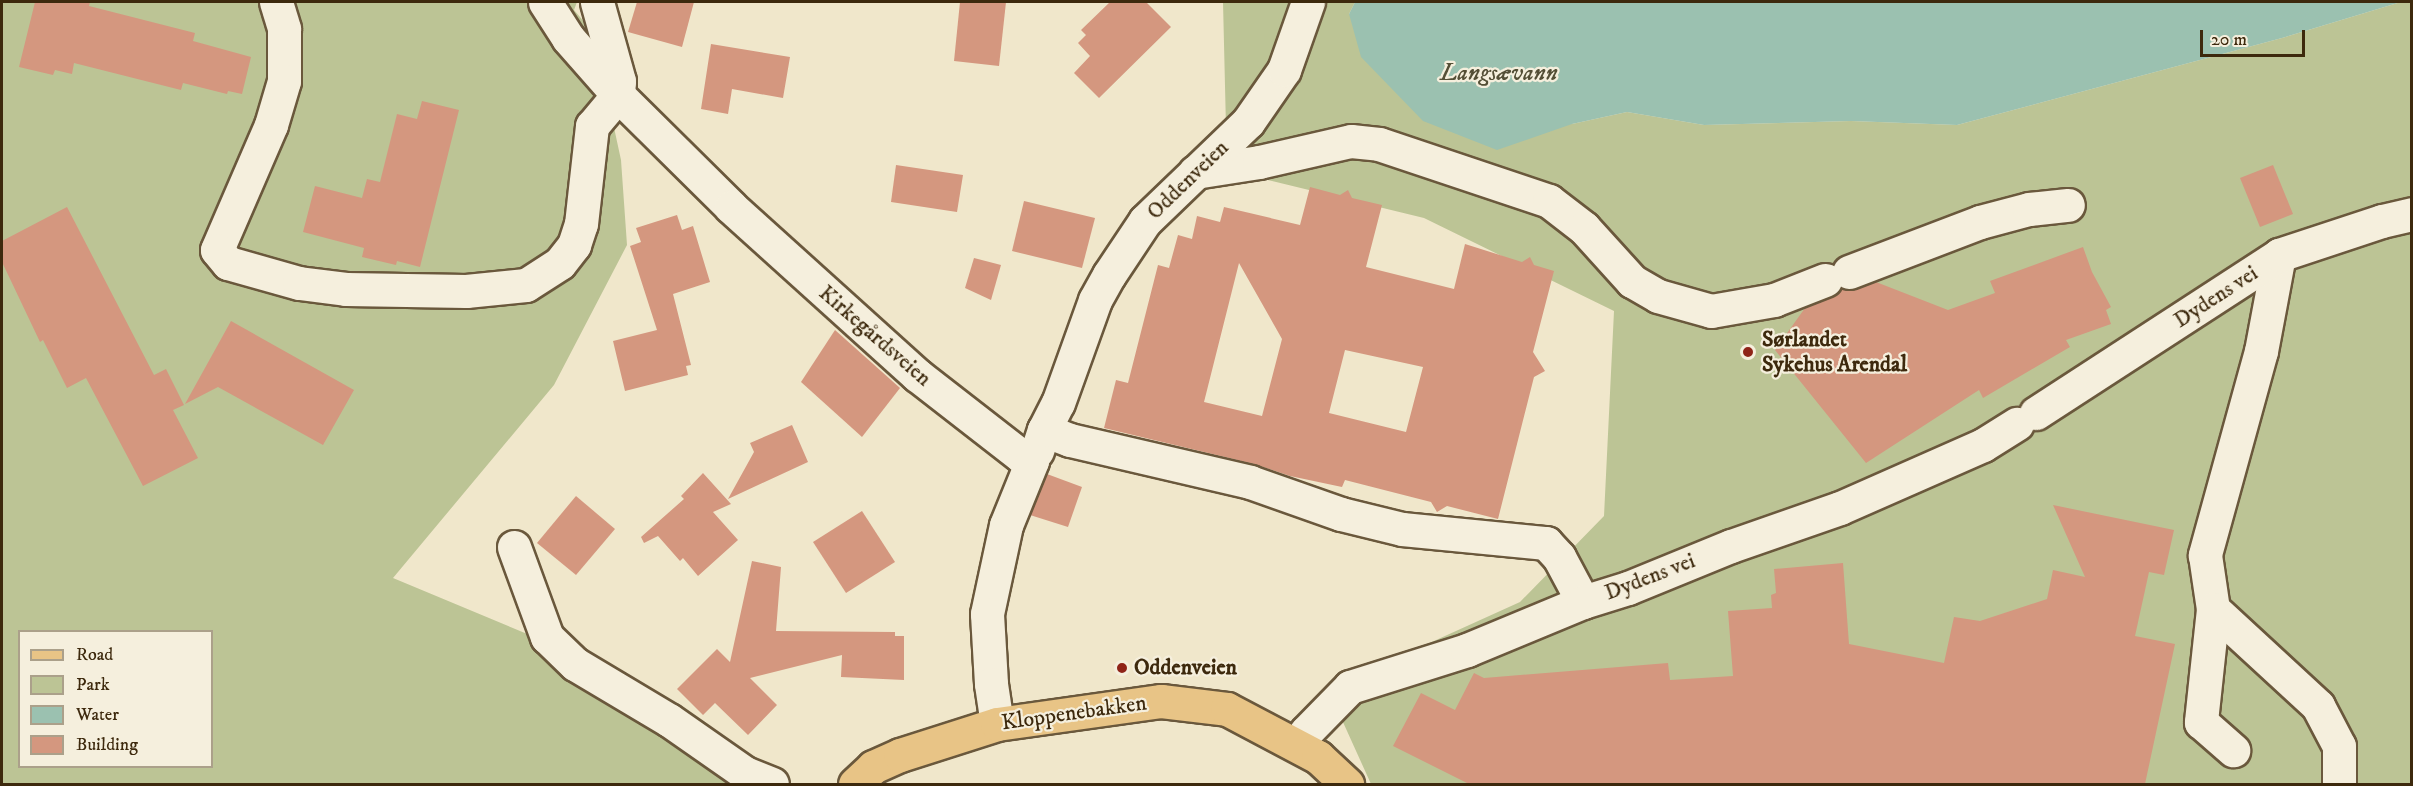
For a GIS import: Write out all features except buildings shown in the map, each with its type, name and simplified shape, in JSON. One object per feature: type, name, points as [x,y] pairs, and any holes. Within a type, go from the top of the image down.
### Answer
[{"type":"main road","name":"Kloppenebakken","points":[[855,784],[873,767],[900,754],[997,724],[1161,701],[1227,709],[1318,757],[1347,784]]},
{"type":"street","points":[[276,2],[284,29],[284,81],[271,125],[217,250],[228,262],[299,283],[346,289],[466,291],[526,285],[560,263],[574,245],[581,224],[592,126],[618,94],[619,81],[597,2]]},
{"type":"street","name":"Kirkegårdsveien","points":[[545,2],[568,38],[618,94],[731,207],[917,375],[1021,456],[1032,461]]},
{"type":"street","name":"Oddenveien","points":[[1032,461],[1058,403],[1095,300],[1109,275],[1145,220],[1248,122],[1284,70],[1308,2]]},
{"type":"street","points":[[1195,172],[1259,162],[1351,141],[1379,144],[1549,201],[1584,228],[1632,281],[1658,296],[1711,311],[1774,300],[1980,222],[2029,209],[2068,205]]},
{"type":"street","name":"Dydens vei","points":[[1298,745],[1306,732],[1350,687],[1467,650],[1583,602],[1628,588],[1731,546],[1840,508],[1983,445],[2279,255],[2382,221],[2412,214]]},
{"type":"street","points":[[2233,750],[2201,722],[2214,609],[2205,555],[2261,351],[2279,255]]},
{"type":"street","points":[[1044,430],[1070,440],[1250,482],[1341,514],[1402,529],[1546,543],[1559,557],[1583,602]]},
{"type":"street","points":[[997,724],[991,684],[987,614],[1006,525],[1032,461]]},
{"type":"street","points":[[514,547],[548,637],[575,664],[669,720],[745,773],[772,784]]},
{"type":"street","points":[[2214,609],[2318,706],[2339,746],[2339,784]]},
{"type":"green space","points":[[2,2],[577,2],[574,10],[620,64],[610,109],[621,160],[627,245],[554,385],[393,578],[544,641],[772,784],[2,784]]},
{"type":"green space","name":"Sørlandet Sykehus Arendal","points":[[1223,2],[1355,2],[1349,14],[1572,124],[1627,112],[1704,125],[1851,121],[1957,125],[2282,38],[2401,2],[2411,2],[2411,784],[1371,784],[1328,689],[1520,602],[1604,516],[1614,311],[1424,218],[1227,170]]},
{"type":"water","name":"Langsævann","points":[[1355,2],[2401,2],[2282,38],[1957,125],[1851,121],[1704,125],[1627,112],[1572,124],[1497,150],[1423,121],[1361,57],[1349,14]]},
{"type":"place","name":"Sørlandet Sykehus Arendal","points":[[1748,352]]},
{"type":"place","name":"Oddenveien","points":[[1122,668]]}]
